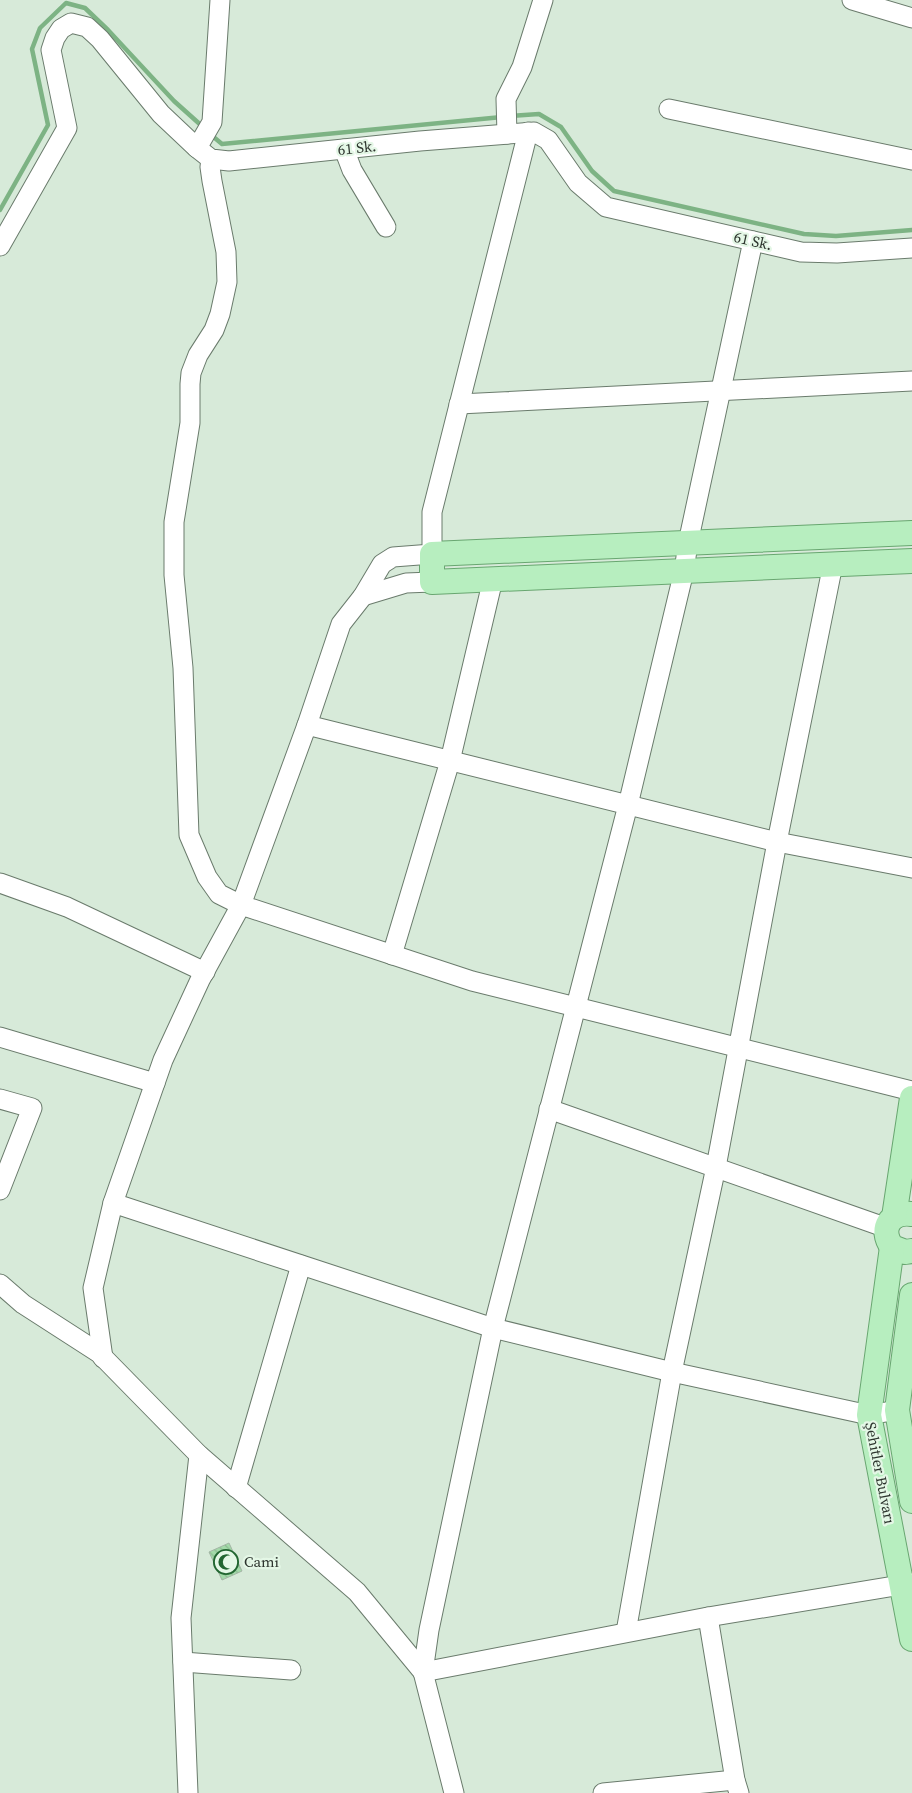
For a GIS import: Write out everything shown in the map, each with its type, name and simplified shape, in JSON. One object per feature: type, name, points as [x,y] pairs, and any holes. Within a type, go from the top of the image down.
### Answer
[{"type":"main road","points":[[912,533],[432,554],[432,582],[912,560]]},
{"type":"main road","name":"Şehitler Bulvarı","points":[[912,1098],[899,1231],[869,1415],[906,1584],[912,1639]]},
{"type":"main road","name":"Şehitler Bulvarı","points":[[912,1295],[897,1410],[912,1501]]},
{"type":"street","points":[[203,150],[212,122],[220,0]]},
{"type":"street","points":[[507,122],[506,99],[522,67],[543,0]]},
{"type":"street","points":[[852,0],[912,18]]},
{"type":"street","points":[[0,246],[67,128],[51,50],[55,38],[62,29],[71,23],[87,27],[100,39],[161,114],[203,150],[210,163],[226,252],[227,282],[225,298],[214,330],[198,355],[191,373],[190,423],[174,522],[174,575],[184,668],[189,835],[207,877],[219,894],[241,905],[472,981],[912,1091]]},
{"type":"street","points":[[669,109],[912,160]]},
{"type":"street","name":"61 Sk.","points":[[203,150],[229,161],[344,149],[507,122],[528,132],[534,132],[548,140],[578,183],[606,207],[801,252],[837,253],[912,248]]},
{"type":"street","points":[[104,1358],[93,1288],[112,1204],[163,1060],[200,980],[241,905],[307,725],[341,624],[363,596],[382,564],[393,557],[432,554],[432,512],[528,132]]},
{"type":"street","points":[[344,149],[352,170],[386,227]]},
{"type":"street","points":[[454,1793],[423,1672],[428,1630],[493,1328],[628,805],[684,571],[688,543],[753,241]]},
{"type":"street","points":[[459,404],[912,380]]},
{"type":"street","points":[[626,1632],[672,1372],[716,1167],[777,842],[833,564]]},
{"type":"street","points":[[392,956],[450,761],[493,579]]},
{"type":"street","points":[[363,596],[406,583],[432,582]]},
{"type":"street","points":[[307,725],[777,842],[912,868]]},
{"type":"street","points":[[0,883],[67,907],[205,972]]},
{"type":"street","points":[[0,1037],[155,1083]]},
{"type":"street","points":[[0,1099],[32,1108],[0,1190]]},
{"type":"street","points":[[549,1109],[899,1231]]},
{"type":"street","points":[[112,1204],[493,1328],[672,1372],[869,1415],[897,1410]]},
{"type":"street","points":[[236,1488],[301,1265]]},
{"type":"street","points":[[0,1284],[23,1304],[100,1353],[199,1454],[357,1592],[423,1672]]},
{"type":"street","points":[[188,1793],[181,1618],[199,1454]]},
{"type":"street","points":[[423,1672],[708,1617],[906,1584]]},
{"type":"street","points":[[603,1793],[737,1786],[708,1617]]},
{"type":"street","points":[[183,1662],[291,1670]]},
{"type":"building","name":"Cami","points":[[229,1543],[242,1571],[222,1580],[209,1552]]},
{"type":"waterway","points":[[0,210],[48,125],[32,49],[40,28],[66,3],[85,8],[174,101],[203,127]]},
{"type":"waterway","points":[[510,116],[539,114],[561,127],[592,171],[614,191],[804,234],[836,236],[912,230]]},
{"type":"waterway","points":[[210,134],[222,144],[502,117]]},
{"type":"place","name":"Cami","points":[[226,1562]]}]
